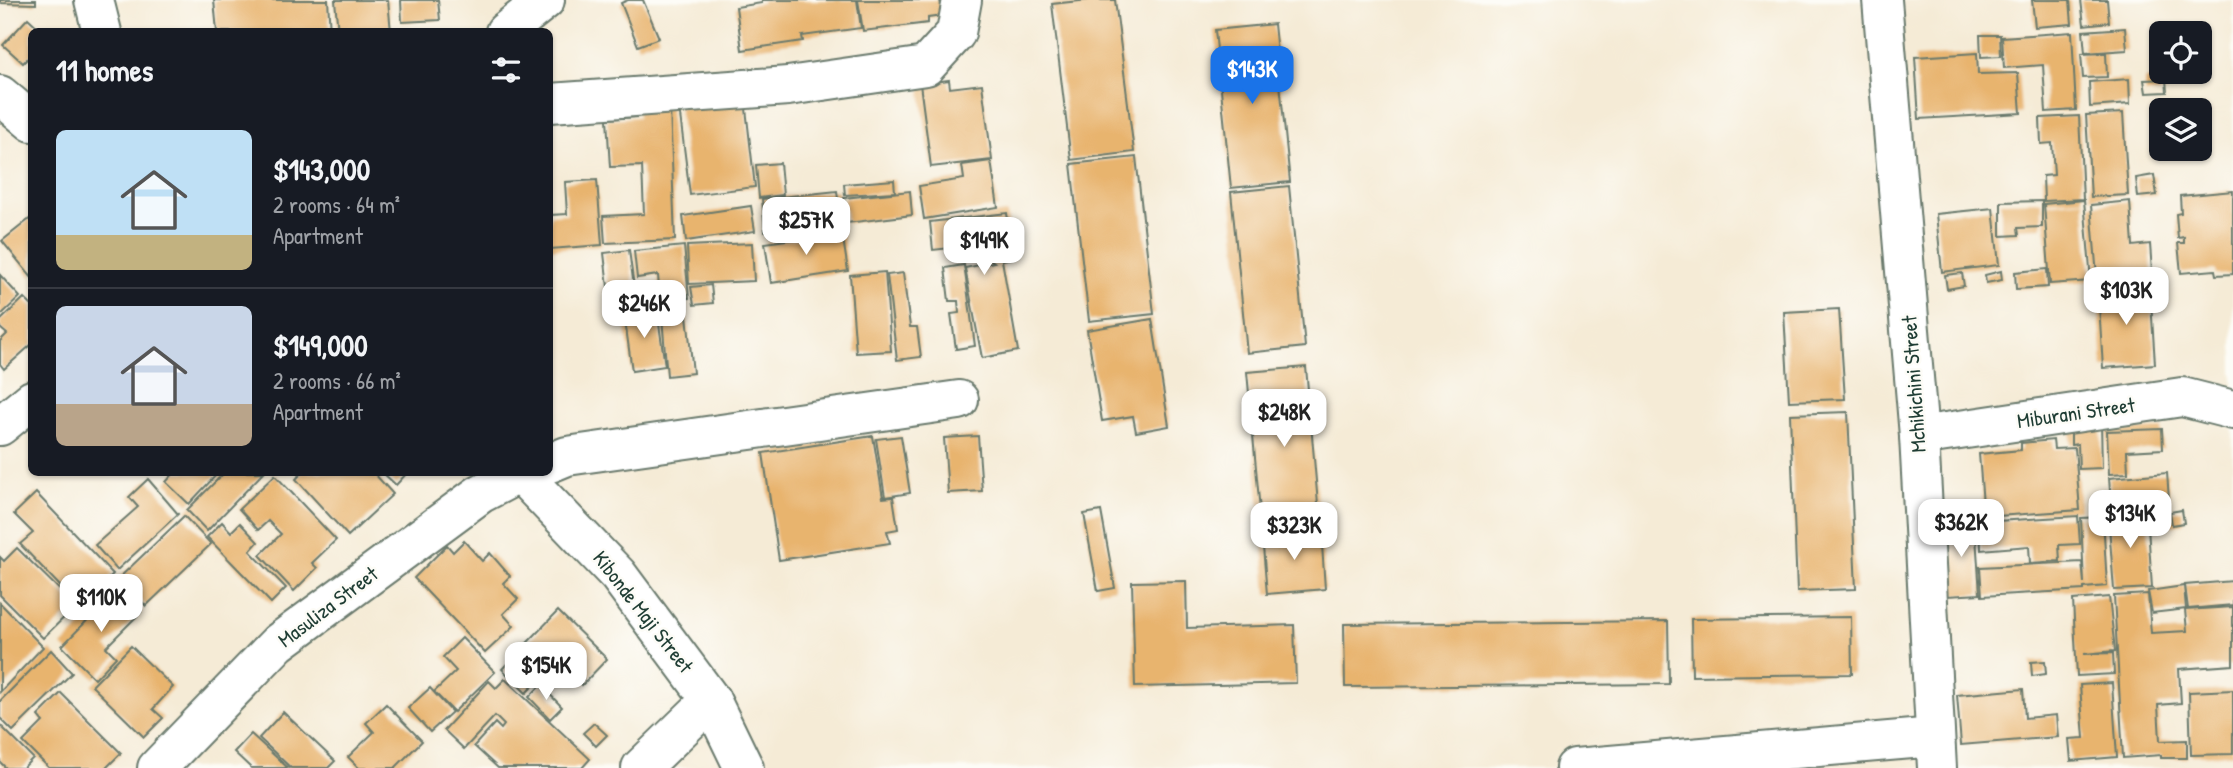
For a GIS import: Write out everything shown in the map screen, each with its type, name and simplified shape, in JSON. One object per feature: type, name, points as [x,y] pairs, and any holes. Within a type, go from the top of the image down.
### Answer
[{"type":"street","points":[[94,0],[101,28]]},
{"type":"street","points":[[510,28],[545,0]]},
{"type":"street","points":[[553,103],[788,86],[926,66],[956,33],[962,0]]},
{"type":"street","name":"Mchikichini Street","points":[[1882,0],[1919,436],[1936,753]]},
{"type":"street","points":[[0,95],[28,119]]},
{"type":"street","name":"Miburani Street","points":[[1919,436],[2182,397],[2233,410]]},
{"type":"street","points":[[553,462],[567,456],[959,400]]},
{"type":"street","points":[[0,426],[28,403]]},
{"type":"street","name":"Masuliza Street","points":[[157,768],[278,643],[480,494],[514,476]]},
{"type":"street","name":"Kibonde Maji Street","points":[[523,476],[618,575],[711,699],[744,768]]},
{"type":"street","points":[[641,768],[711,699]]},
{"type":"street","points":[[1576,768],[1936,753]]},
{"type":"building","points":[[0,0],[36,0],[36,4],[0,3]]},
{"type":"building","points":[[214,0],[328,0],[330,28],[217,28]]},
{"type":"building","points":[[335,0],[388,0],[391,28],[338,28]]},
{"type":"building","points":[[401,0],[438,0],[440,20],[402,22]]},
{"type":"building","points":[[643,0],[659,38],[638,46],[621,3]]},
{"type":"building","points":[[762,0],[857,0],[861,28],[802,36],[803,41],[742,50],[736,7],[762,3]]},
{"type":"building","points":[[858,0],[940,0],[943,16],[928,18],[928,23],[863,31]]},
{"type":"building","points":[[1115,0],[1134,152],[1071,160],[1052,4]]},
{"type":"building","points":[[2032,0],[2070,0],[2072,24],[2035,27]]},
{"type":"building","points":[[2081,0],[2107,0],[2109,22],[2084,25]]},
{"type":"building","points":[[28,18],[39,28],[28,28],[28,58],[23,63],[3,45]]},
{"type":"building","points":[[1274,24],[1290,182],[1231,188],[1215,30]]},
{"type":"building","points":[[2125,28],[2127,50],[2085,53],[2083,31]]},
{"type":"building","points":[[2072,32],[2076,110],[2046,112],[2043,65],[2004,68],[2002,37]]},
{"type":"building","points":[[1980,35],[2000,35],[2001,56],[1981,57]]},
{"type":"building","points":[[1977,53],[1978,74],[2018,73],[2021,113],[1919,119],[1915,57]]},
{"type":"building","points":[[2106,53],[2107,77],[2083,78],[2081,54]]},
{"type":"building","points":[[2129,79],[2130,104],[2090,107],[2089,82]]},
{"type":"building","points":[[949,80],[950,88],[982,84],[992,160],[931,167],[920,84]]},
{"type":"building","points":[[2144,80],[2149,80],[2149,84],[2166,84],[2167,92],[2146,93]]},
{"type":"building","points":[[745,100],[755,187],[690,195],[679,107]]},
{"type":"building","points":[[670,107],[675,240],[605,243],[603,216],[644,214],[642,166],[610,167],[607,119],[638,117],[637,108]]},
{"type":"building","points":[[2123,113],[2128,195],[2091,197],[2086,115]]},
{"type":"building","points":[[2079,116],[2083,199],[2044,201],[2043,176],[2054,175],[2052,143],[2041,144],[2040,118]]},
{"type":"building","points":[[1136,157],[1154,314],[1089,321],[1071,164]]},
{"type":"building","points":[[991,161],[998,207],[924,219],[919,186],[964,179],[962,165]]},
{"type":"building","points":[[780,163],[783,195],[759,198],[756,165]]},
{"type":"building","points":[[2154,175],[2157,195],[2138,197],[2136,178]]},
{"type":"building","points":[[597,180],[602,245],[553,249],[553,215],[567,214],[565,182]]},
{"type":"building","points":[[894,180],[895,192],[845,195],[844,184]]},
{"type":"building","points":[[1289,186],[1305,347],[1247,353],[1231,192]]},
{"type":"building","points":[[837,191],[841,223],[765,231],[762,199]]},
{"type":"building","points":[[910,191],[912,215],[847,223],[844,198]]},
{"type":"building","points":[[2233,191],[2233,274],[2216,275],[2215,270],[2181,273],[2178,243],[2184,243],[2184,237],[2178,238],[2176,214],[2181,213],[2180,196]]},
{"type":"building","points":[[2084,200],[2091,281],[2050,284],[2044,204]]},
{"type":"building","points":[[2042,201],[2042,227],[2018,228],[2019,235],[2001,236],[2001,202]]},
{"type":"building","points":[[2130,201],[2133,246],[2150,244],[2152,272],[2097,277],[2091,205]]},
{"type":"building","points":[[751,206],[755,231],[686,241],[683,216]]},
{"type":"building","points":[[1993,208],[1999,265],[1942,272],[1936,214]]},
{"type":"building","points":[[1007,213],[1013,258],[1002,260],[1018,351],[982,358],[965,268],[994,262],[987,257],[985,244],[933,250],[930,222]]},
{"type":"building","points":[[28,220],[28,273],[2,241]]},
{"type":"building","points":[[842,232],[848,271],[771,283],[765,243]]},
{"type":"building","points":[[752,243],[754,281],[689,284],[687,246]]},
{"type":"building","points":[[684,246],[689,298],[660,300],[658,275],[637,278],[634,251]]},
{"type":"building","points":[[629,250],[637,309],[611,312],[604,253]]},
{"type":"building","points":[[964,265],[975,346],[956,349],[951,314],[959,313],[958,301],[949,301],[945,268]]},
{"type":"building","points":[[2047,269],[2048,287],[2016,289],[2015,272]]},
{"type":"building","points":[[2001,271],[2002,280],[1986,283],[1985,275]]},
{"type":"building","points":[[885,272],[891,351],[856,353],[850,275]]},
{"type":"building","points":[[903,273],[910,327],[917,327],[921,357],[897,360],[887,275]]},
{"type":"building","points":[[1962,273],[1964,286],[1947,289],[1945,275]]},
{"type":"building","points":[[0,275],[20,297],[0,316]]},
{"type":"building","points":[[711,285],[713,303],[694,305],[691,287]]},
{"type":"building","points":[[2150,286],[2155,364],[2103,368],[2098,289]]},
{"type":"building","points":[[24,298],[28,302],[28,348],[4,369],[0,364],[0,341],[7,334],[0,328],[0,321]]},
{"type":"building","points":[[651,309],[652,317],[658,317],[665,366],[632,371],[624,313]]},
{"type":"building","points":[[1839,309],[1845,399],[1789,401],[1784,312]]},
{"type":"building","points":[[687,315],[693,373],[667,376],[662,317]]},
{"type":"building","points":[[1152,319],[1169,426],[1136,432],[1133,416],[1102,421],[1087,330]]},
{"type":"building","points":[[1306,367],[1320,527],[1262,532],[1247,372]]},
{"type":"building","points":[[1848,412],[1856,589],[1797,591],[1790,414]]},
{"type":"building","points":[[2101,421],[2102,468],[2079,469],[2078,444],[2071,445],[2071,422]]},
{"type":"building","points":[[2162,429],[2163,449],[2127,451],[2128,473],[2109,474],[2107,431]]},
{"type":"building","points":[[873,436],[883,498],[893,497],[898,529],[887,531],[890,543],[779,560],[763,453]]},
{"type":"building","points":[[901,436],[910,493],[885,497],[876,439]]},
{"type":"building","points":[[978,436],[982,491],[948,493],[944,438]]},
{"type":"building","points":[[2053,440],[2054,449],[2075,448],[2080,510],[1984,517],[1979,454],[2021,450],[2021,443]]},
{"type":"building","points":[[2167,473],[2169,499],[2111,504],[2109,478]]},
{"type":"building","points":[[171,476],[215,476],[189,504],[166,482]]},
{"type":"building","points":[[221,476],[260,476],[207,531],[187,510]]},
{"type":"building","points":[[276,476],[336,540],[312,563],[317,568],[294,591],[260,555],[281,534],[268,521],[258,530],[239,509]]},
{"type":"building","points":[[299,476],[377,476],[393,494],[348,536],[296,479]]},
{"type":"building","points":[[386,476],[404,476],[396,485]]},
{"type":"building","points":[[148,479],[178,514],[117,570],[95,545],[138,507],[129,497]]},
{"type":"building","points":[[36,493],[113,574],[80,607],[20,544],[33,533],[14,514]]},
{"type":"building","points":[[2162,507],[2165,527],[2152,528],[2149,508]]},
{"type":"building","points":[[2182,510],[2184,523],[2172,525],[2170,512]]},
{"type":"building","points":[[1101,511],[1115,588],[1098,591],[1084,514]]},
{"type":"building","points":[[2147,511],[2152,588],[2114,590],[2108,513]]},
{"type":"building","points":[[184,516],[211,544],[146,606],[119,578]]},
{"type":"building","points":[[2078,516],[2080,544],[2059,545],[2060,561],[2030,563],[2029,546],[1981,550],[1980,522]]},
{"type":"building","points":[[2103,517],[2107,586],[2084,590],[1982,596],[1980,567],[2082,562],[2084,583],[2081,518]]},
{"type":"building","points":[[222,522],[231,532],[240,523],[258,542],[250,551],[286,588],[271,603],[207,537]]},
{"type":"building","points":[[1975,522],[1980,594],[1947,596],[1942,524]]},
{"type":"building","points":[[1321,530],[1325,589],[1267,594],[1262,535]]},
{"type":"building","points":[[464,541],[482,561],[490,553],[510,576],[503,583],[518,599],[503,614],[514,626],[485,653],[414,578],[447,545],[453,552]]},
{"type":"building","points":[[17,548],[76,606],[43,638],[0,595],[0,557],[4,561]]},
{"type":"building","points":[[1186,581],[1187,628],[1294,625],[1296,683],[1135,687],[1132,582]]},
{"type":"building","points":[[2233,581],[2233,605],[2188,609],[2185,585]]},
{"type":"building","points":[[2184,586],[2186,609],[2152,613],[2148,591]]},
{"type":"building","points":[[118,589],[141,612],[106,647],[116,657],[95,679],[62,646]]},
{"type":"building","points":[[2148,594],[2151,633],[2187,631],[2185,610],[2233,607],[2233,665],[2179,669],[2181,703],[2158,705],[2160,741],[2187,740],[2187,758],[2161,758],[2161,755],[2123,758],[2114,596]]},
{"type":"building","points":[[2109,597],[2115,651],[2084,654],[2113,653],[2114,674],[2077,676],[2073,600]]},
{"type":"building","points":[[0,603],[43,647],[0,692]]},
{"type":"building","points":[[558,611],[607,659],[582,685],[557,661],[526,693],[502,669]]},
{"type":"building","points":[[1851,617],[1852,674],[1692,676],[1691,619]]},
{"type":"building","points":[[1668,621],[1669,684],[1345,687],[1344,624]]},
{"type":"building","points":[[462,638],[495,672],[454,712],[434,692],[456,671],[443,657]]},
{"type":"building","points":[[131,646],[173,687],[153,709],[163,718],[144,737],[92,686]]},
{"type":"building","points":[[51,650],[72,673],[13,731],[0,718],[0,701]]},
{"type":"building","points":[[2045,661],[2046,674],[2032,676],[2031,662]]},
{"type":"building","points":[[505,679],[590,759],[582,768],[498,768],[474,746],[495,723],[501,729],[504,725],[495,716],[464,749],[444,730],[489,681],[496,688]]},
{"type":"building","points":[[2112,683],[2117,757],[2071,761],[2069,739],[2084,738],[2080,685]]},
{"type":"building","points":[[541,685],[562,707],[550,719],[529,697]]},
{"type":"building","points":[[430,688],[452,712],[430,732],[408,708]]},
{"type":"building","points":[[2023,689],[2025,718],[2056,715],[2058,737],[1961,745],[1957,695]]},
{"type":"building","points":[[2233,690],[2233,754],[2191,755],[2189,692]]},
{"type":"building","points":[[61,693],[121,753],[106,768],[49,768],[23,742],[43,722],[38,716]]},
{"type":"building","points":[[386,704],[422,741],[395,768],[359,768],[348,757],[374,732],[366,723]]},
{"type":"building","points":[[283,712],[335,761],[328,768],[291,768],[259,738]]},
{"type":"building","points":[[594,723],[607,735],[596,746],[583,733]]},
{"type":"building","points":[[0,725],[33,758],[23,768],[6,768],[0,762]]},
{"type":"building","points":[[251,734],[288,768],[251,768],[234,752]]}]
